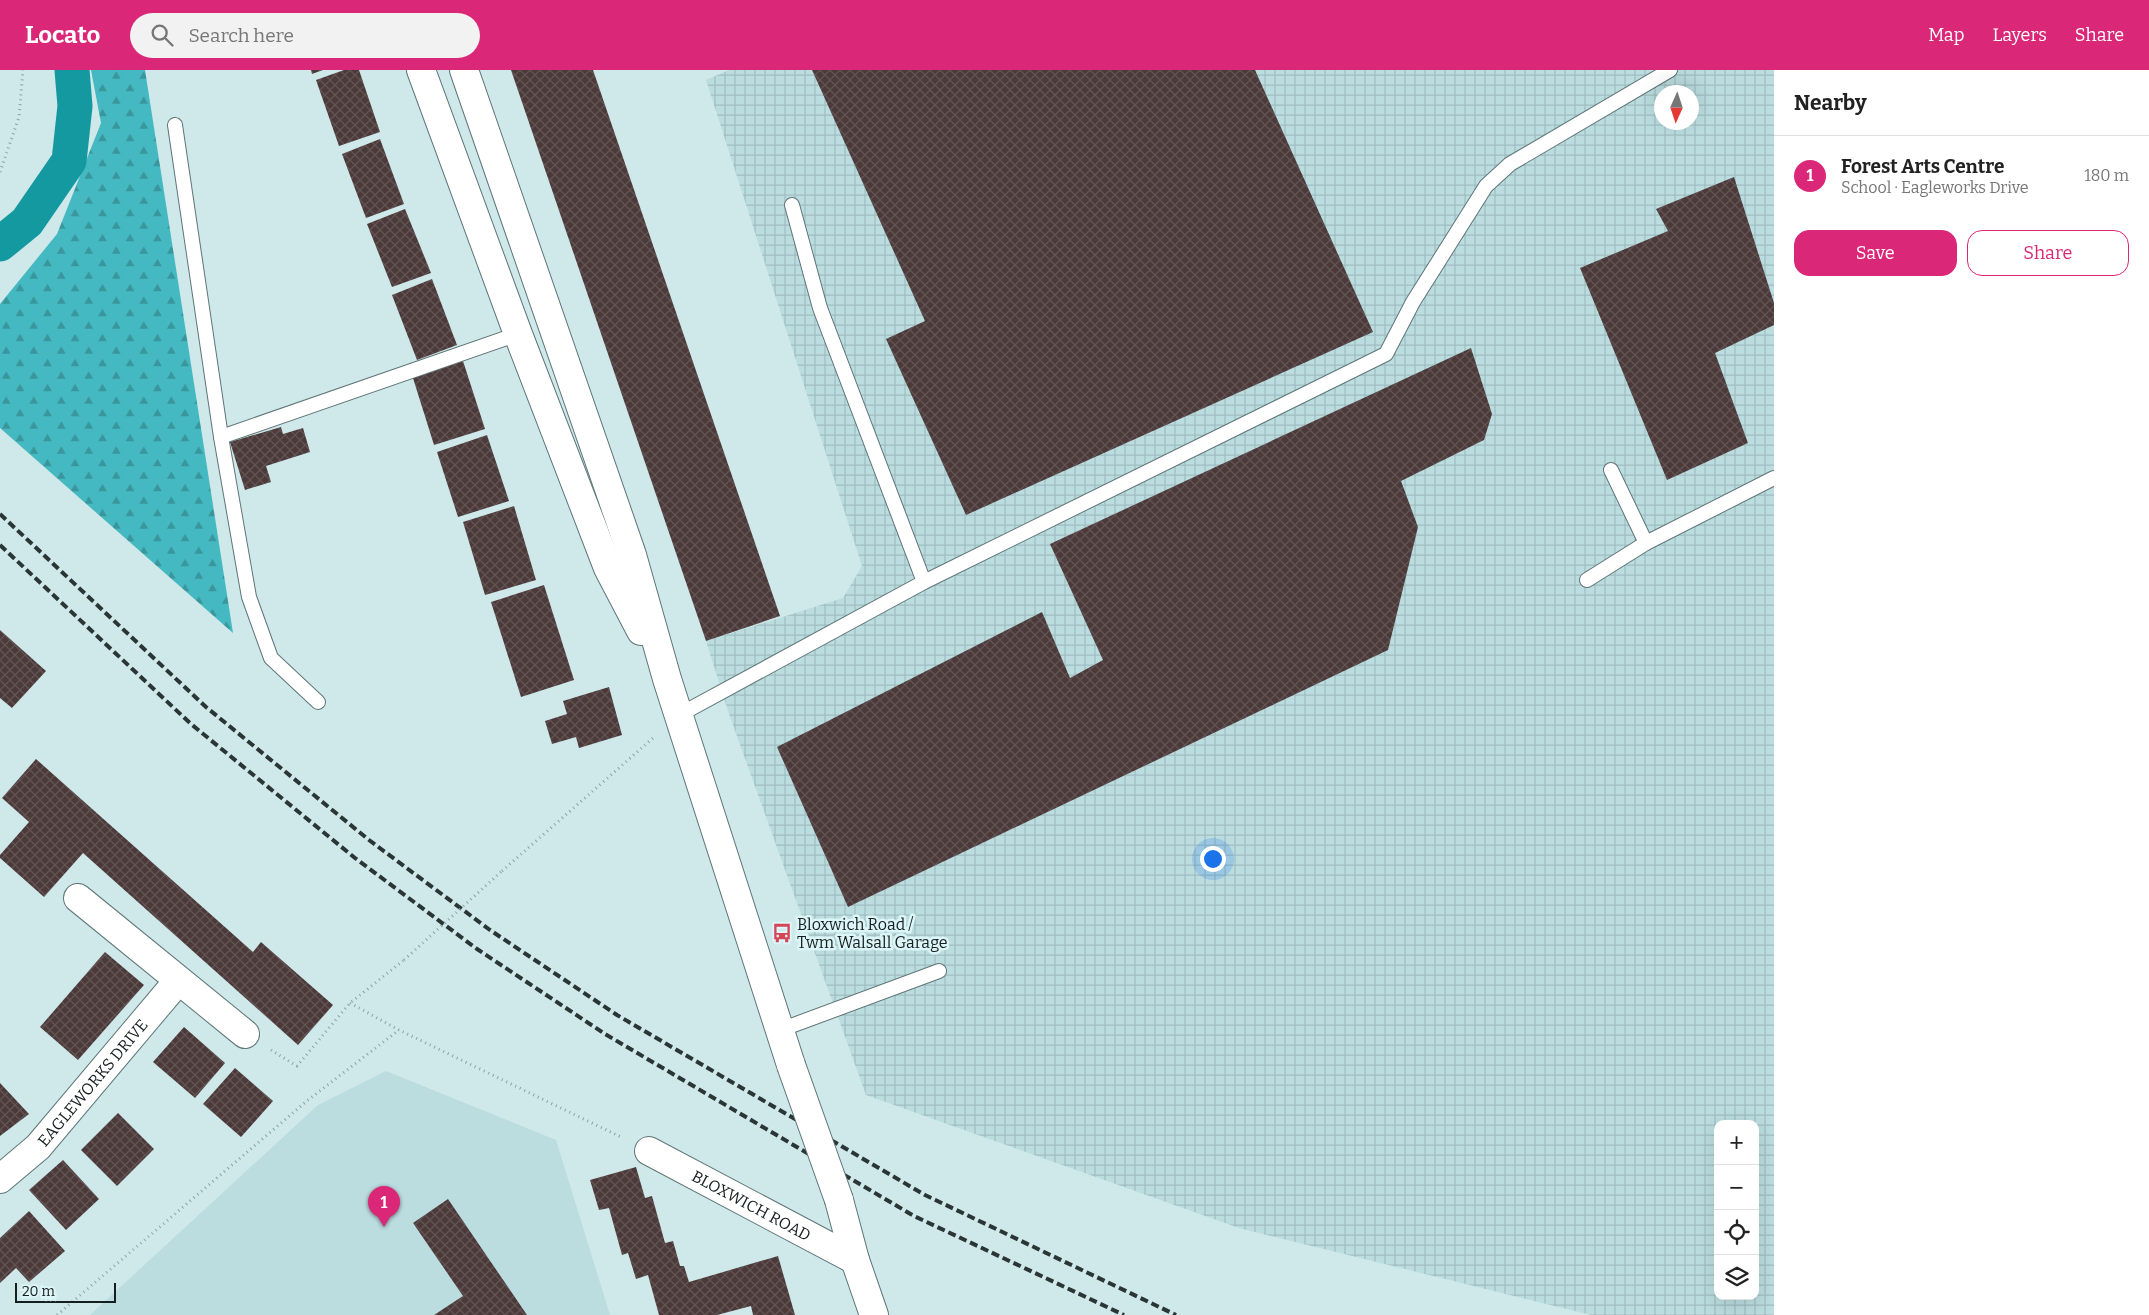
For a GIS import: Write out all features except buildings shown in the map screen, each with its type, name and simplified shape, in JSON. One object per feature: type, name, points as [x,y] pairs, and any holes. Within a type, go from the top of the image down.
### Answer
[{"type":"main road","points":[[421,70],[518,334],[608,568],[667,679]]},
{"type":"main road","points":[[464,70],[632,555],[667,679],[791,1065],[839,1200],[855,1260],[874,1315]]},
{"type":"main road","points":[[78,898],[245,1034]]},
{"type":"main road","name":"EAGLEWORKS DRIVE","points":[[0,1179],[38,1147],[178,981]]},
{"type":"main road","name":"BLOXWICH ROAD","points":[[649,1151],[855,1260]]},
{"type":"lane","points":[[679,715],[924,582],[1386,354],[1413,302],[1486,186],[1510,164],[1670,70]]},
{"type":"lane","points":[[175,125],[221,436],[249,597],[271,658],[318,702]]},
{"type":"lane","points":[[792,205],[820,308],[924,582]]},
{"type":"lane","points":[[221,436],[518,334]]},
{"type":"lane","points":[[1611,470],[1646,543]]},
{"type":"lane","points":[[1587,580],[1646,543],[1774,478]]},
{"type":"lane","points":[[780,1030],[939,971]]},
{"type":"path","points":[[0,172],[19,117],[24,70]]},
{"type":"path","points":[[245,1034],[297,1066],[350,1003],[404,960],[679,715]]},
{"type":"path","points":[[350,1003],[399,1030],[649,1151]]},
{"type":"path","points":[[57,1315],[308,1100],[399,1030]]},
{"type":"shaded area","points":[[729,70],[1774,70],[1774,1315],[1591,1315],[1239,1228],[866,1095],[729,714],[706,641],[843,598],[862,566],[706,80]]},
{"type":"shaded area","points":[[386,1071],[556,1140],[610,1315],[90,1315],[318,1105]]},
{"type":"green space","points":[[91,70],[145,70],[233,633],[0,428],[0,304],[57,234],[101,123]]},
{"type":"waterway","points":[[0,244],[27,222],[69,161],[75,106],[72,70]]},
{"type":"railway","points":[[0,514],[206,707],[369,840],[490,930],[617,1015],[925,1195],[1176,1315]]},
{"type":"railway","points":[[0,545],[191,724],[355,858],[477,949],[605,1034],[914,1216],[1124,1315]]},
{"type":"place","name":"Bloxwich Road / Twm Walsall Garage","points":[[782,933]]},
{"type":"place","name":"Forest Arts Centre","points":[[384,1227]]}]
